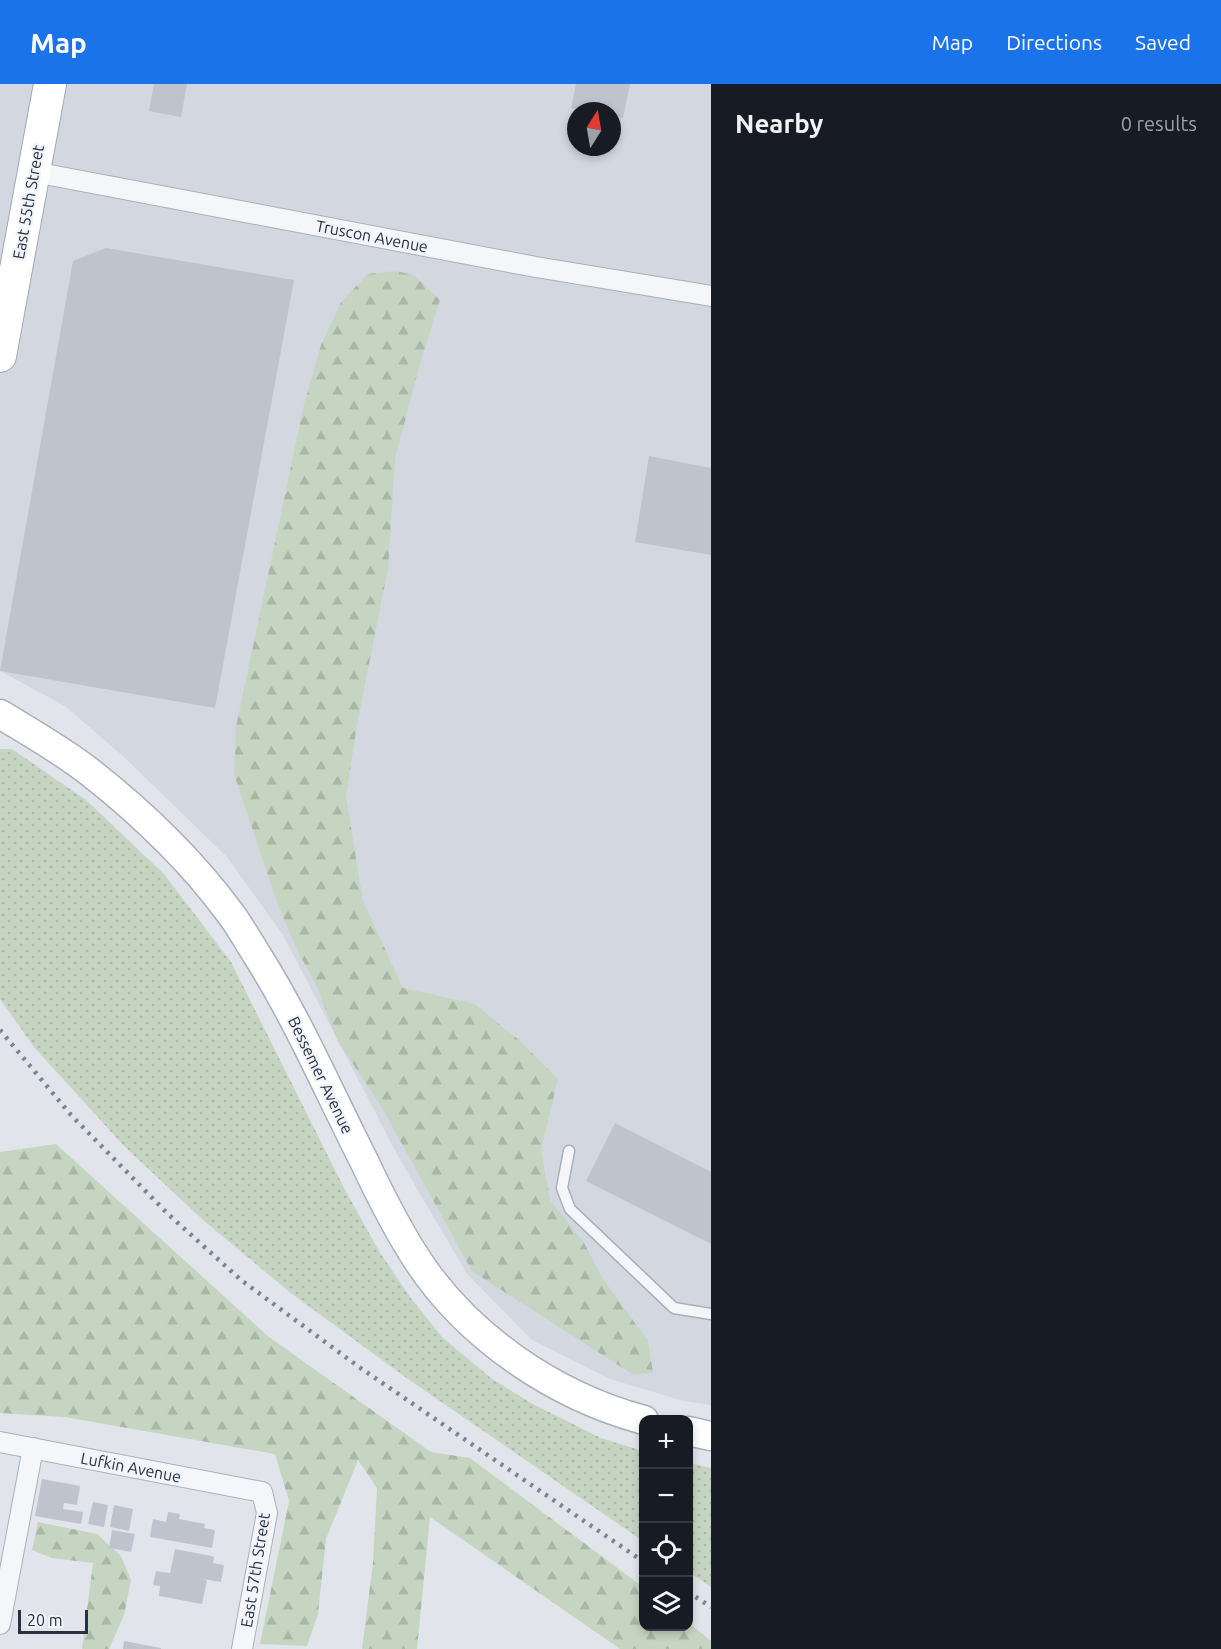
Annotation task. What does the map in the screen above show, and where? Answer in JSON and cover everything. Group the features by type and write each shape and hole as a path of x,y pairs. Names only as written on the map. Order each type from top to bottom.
{"main road":[{"name":"East 55th Street","path":"0,356 50,84"}],"street":[{"name":"Truscon Avenue","path":"34,172 524,264 711,296"},
{"name":"Bessemer Avenue","path":"0,714 89,772 129,804 185,857 232,914 276,986 390,1215 418,1262 453,1306 502,1350 542,1377 595,1405 639,1418"},
{"path":"693,1432 711,1436"},
{"name":"Lufkin Avenue","path":"0,1442 262,1492"},
{"path":"0,1624 33,1448"},
{"name":"East 57th Street","path":"242,1649 267,1513 262,1492"}],"lane":[{"path":"570,1151 562,1188 570,1209 674,1308 711,1314"}],"shaded area":[{"path":"0,84 711,84 711,1405 684,1401 610,1379 532,1340 467,1274 399,1158 283,935 227,857 124,757 65,706 0,671"}],"green space":[{"path":"395,271 414,275 440,300 419,367 395,459 388,568 357,725 346,797 363,901 403,988 475,1004 519,1040 558,1079 541,1150 550,1200 583,1241 603,1279 648,1341 653,1373 632,1374 472,1271 381,1106 337,1040 315,982 298,952 278,905 234,774 236,727 304,404 321,345 341,302 368,274"},
{"path":"0,749 12,749 86,800 164,874 231,962 344,1188 379,1251 410,1297 442,1337 491,1378 531,1403 601,1438 639,1450 639,1538 408,1379 292,1294 203,1220 124,1146 34,1047 0,999"},
{"path":"56,1144 269,1337 431,1452 470,1458 639,1584 639,1631 693,1631 693,1626 711,1641 711,1649 620,1649 430,1517 417,1649 362,1649 373,1562 377,1488 358,1460 326,1539 318,1614 307,1646 260,1644 289,1501 275,1454 65,1417 0,1413 0,1152"},
{"path":"693,1464 711,1468 711,1587 693,1575"},
{"path":"38,1522 97,1534 121,1556 131,1580 124,1615 109,1649 82,1649 93,1563 52,1558 32,1550"}],"building":[{"path":"154,84 187,84 181,117 149,111"},
{"path":"576,84 630,84 623,118 621,118 621,102 572,102"},
{"path":"106,248 294,280 215,708 0,671 73,261"},
{"path":"649,456 711,468 711,555 635,542"},
{"path":"615,1123 711,1172 711,1244 586,1181"},
{"path":"42,1479 80,1486 77,1505 64,1503 63,1509 83,1512 81,1524 35,1516"},
{"path":"93,1502 108,1505 104,1527 88,1524"},
{"path":"114,1505 133,1509 129,1531 110,1527"},
{"path":"168,1512 180,1514 179,1519 205,1524 204,1528 215,1530 212,1548 150,1537 153,1519 166,1522"},
{"path":"112,1530 135,1534 131,1552 109,1548"},
{"path":"175,1549 211,1556 214,1557 213,1563 224,1565 221,1582 197,1578 207,1580 202,1604 159,1596 160,1586 153,1585 156,1571 170,1573"},
{"path":"124,1641 161,1648 161,1649 123,1649"}],"railway":[{"path":"0,1030 71,1115 168,1214 241,1280 359,1367 639,1559"},
{"path":"693,1595 711,1607"}]}
